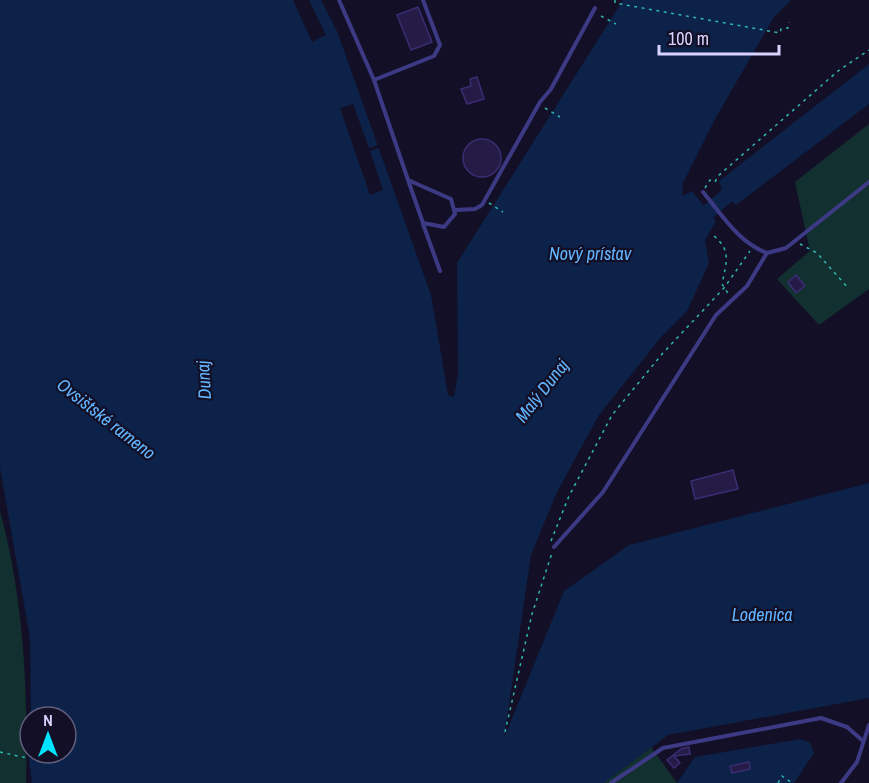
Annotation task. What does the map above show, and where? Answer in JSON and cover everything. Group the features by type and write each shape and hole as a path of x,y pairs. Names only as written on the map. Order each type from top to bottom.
{"lane":[{"path":"339,0 374,80 440,271"},
{"path":"374,80 434,56 440,45 423,0"},
{"path":"455,210 476,209 483,205 595,8"},
{"path":"408,180 443,193 451,199 455,210 451,221 444,227 423,223"},
{"path":"703,192 752,248 767,254 786,248 795,242 869,182"},
{"path":"554,547 603,492 716,315 732,297 747,286 767,254"},
{"path":"611,783 663,748 821,718 847,727 862,741"},
{"path":"841,783 857,762 869,725"}],"path":[{"path":"615,2 780,33 781,29 788,28 789,22"},
{"path":"601,16 616,24"},
{"path":"706,187 710,180 715,182 718,176 838,71 869,50"},
{"path":"545,108 560,117"},
{"path":"488,203 503,212"},
{"path":"714,236 726,248 728,258 722,284 732,297"},
{"path":"795,242 817,253 849,290"},
{"path":"505,732 532,614 554,547 551,536 593,447 612,415 663,353 724,288 752,248"},
{"path":"0,752 18,756"},
{"path":"778,783 782,776 792,783"}],"green space":[{"path":"869,124 869,289 819,325 777,279 810,251 795,182"},
{"path":"0,511 14,578 23,646 26,705 18,705 18,765 26,765 26,783 0,783"},
{"path":"651,747 677,783 604,783 606,779"}],"water":[{"path":"0,0 321,0 337,31 431,295 448,395 454,397 458,374 457,263 623,0 791,0 774,17 715,119 683,183 682,196 692,191 716,221 705,240 709,263 687,311 662,336 599,415 557,492 531,555 504,738 564,591 629,545 869,483 869,698 668,735 604,783 32,783 30,765 78,765 78,705 31,705 30,638 0,468"},
{"path":"869,64 869,104 736,205 731,201 724,207 716,196 722,190 719,181"},
{"path":"800,739 810,743 814,753 794,783 677,783 695,757"}],"pier":[{"path":"293,0 309,0 326,35 312,42"},
{"path":"353,104 369,148 380,144 381,147 370,151 383,190 370,195 340,108"}],"building":[{"path":"418,7 432,42 411,50 397,15"},
{"path":"477,77 484,99 467,104 461,89 471,86 470,79"},
{"path":"482,139 495,145 501,158 495,171 482,177 469,171 463,158 469,145"},
{"path":"796,275 805,286 796,293 788,282"},
{"path":"733,470 738,489 695,499 691,481"},
{"path":"689,747 690,754 674,756 680,763 674,768 667,760 681,749"},
{"path":"749,762 750,769 732,773 730,766"}],"waterway":[{"name":"Malý Dunaj","path":"695,223 736,188"}],"water label":[{"name":"Nový prístav","path":"590,254"},
{"name":"Dunaj","path":"204,380"},
{"name":"Ovsištské rameno","path":"106,419"},
{"name":"Lodenica","path":"762,615"}]}
